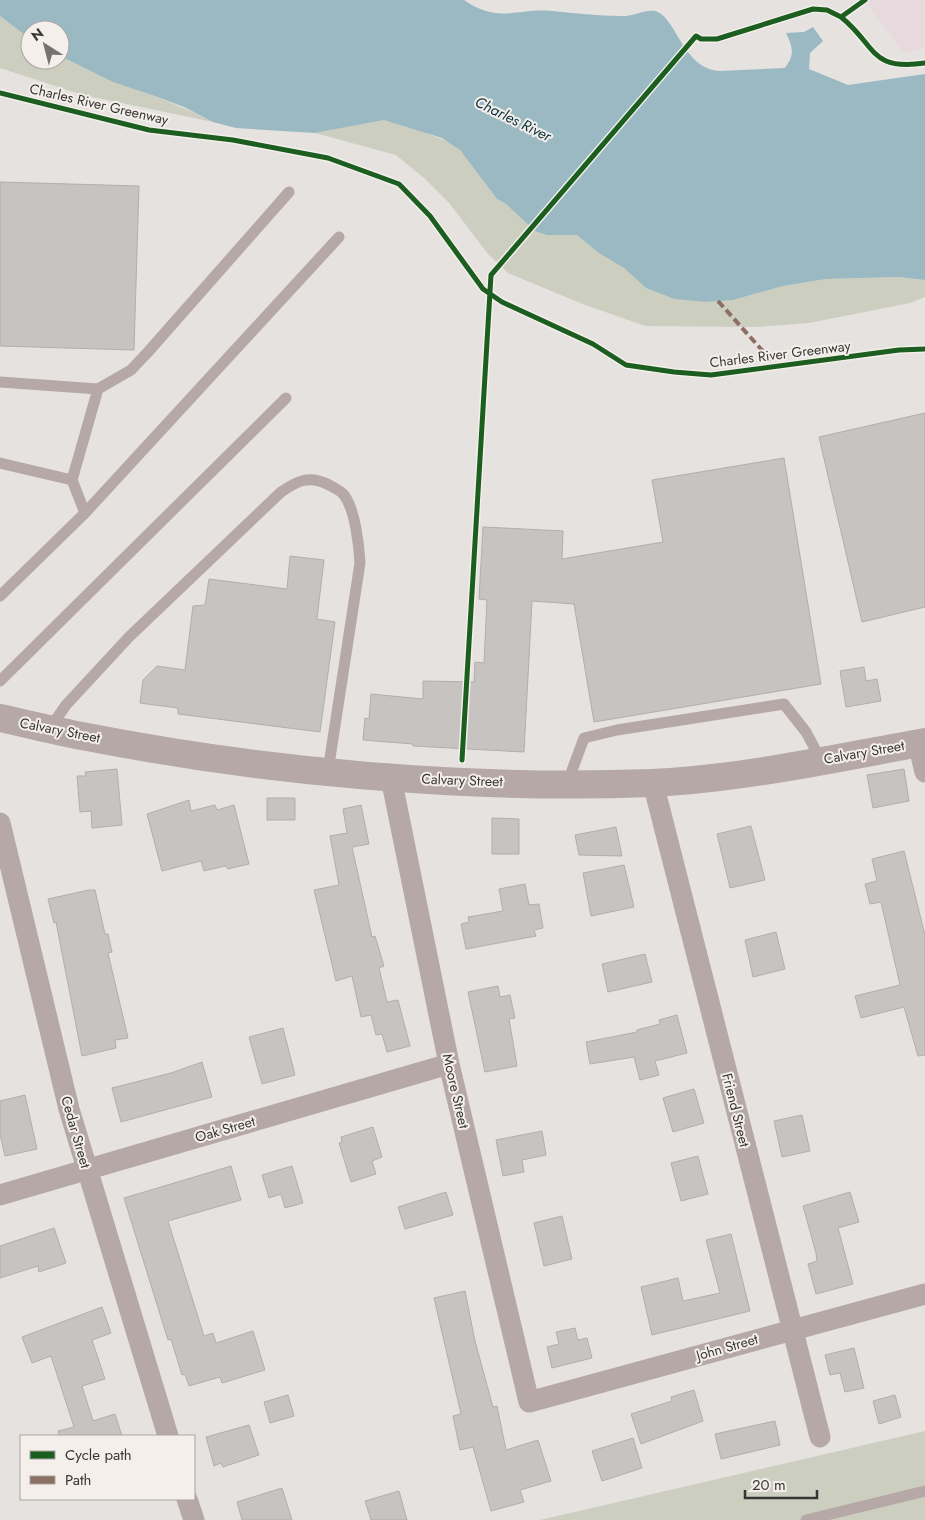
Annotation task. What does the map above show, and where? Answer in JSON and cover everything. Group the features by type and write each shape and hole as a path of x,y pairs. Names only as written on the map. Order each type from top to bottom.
{"street":[{"name":"Calvary Street","path":"0,718 82,736 210,757 328,772 391,778 567,784 653,783 723,776 922,742"},
{"path":"922,742 925,772"},
{"name":"Moore Street","path":"391,778 449,1064 529,1402"},
{"name":"Friend Street","path":"653,783 820,1437"},
{"name":"Cedar Street","path":"0,823 56,1059 86,1169 168,1435"},
{"name":"Oak Street","path":"0,1194 449,1064"},
{"name":"John Street","path":"529,1402 925,1294"},
{"path":"187,1500 194,1520"}],"lane":[{"path":"0,382 98,389 131,370 289,192"},
{"path":"0,596 85,513 339,237"},
{"path":"85,513 72,480 98,389"},
{"path":"0,680 286,398"},
{"path":"0,463 72,480"},
{"path":"50,728 66,705 129,637 281,492 292,484 308,478 318,480 344,495 359,545 360,563 328,772"},
{"path":"567,784 584,738 617,730 784,704 806,732 821,760"},
{"path":"806,1520 842,1516 925,1491"}],"shaded area":[{"path":"864,0 925,0 925,48 904,53"},
{"path":"0,16 20,31 20,70 70,70 70,61 98,74 175,104 213,122 83,95 0,68"},
{"path":"384,120 409,126 451,143 460,150 497,199 557,235 577,235 624,268 646,288 674,299 706,302 733,300 783,286 826,279 898,277 925,280 925,297 910,303 809,323 756,327 645,326 580,303 508,273 488,254 450,204 424,178 396,155 315,133"},
{"path":"925,1431 925,1520 540,1520"}],"water":[{"name":"Charles River","path":"0,0 464,0 476,7 498,13 552,11 625,16 655,11 663,15 697,62 707,68 720,71 785,68 792,55 786,33 804,32 813,27 823,41 810,53 809,69 848,85 925,74 925,280 898,277 826,279 783,286 733,300 706,302 674,299 646,288 624,268 599,253 577,235 547,235 535,231 506,204 497,199 460,150 442,138 384,120 315,133 236,128 213,122 184,107 113,82 70,61 70,20 20,20 20,31 0,16"}],"building":[{"path":"0,182 139,186 134,350 0,346"},
{"path":"925,413 925,607 862,622 819,437"},
{"path":"784,458 821,684 594,722 574,604 532,601 524,752 413,746 413,744 363,740 365,718 369,719 371,694 423,699 423,681 474,682 475,662 484,663 487,600 479,599 483,527 563,531 562,559 663,542 652,480"},
{"path":"290,556 324,560 317,619 335,622 320,732 178,714 178,708 140,703 143,680 157,666 185,670 193,606 205,605 209,579 287,589"},
{"path":"864,667 866,681 877,679 881,701 846,707 840,671"},
{"path":"117,769 122,825 92,828 91,811 80,812 77,776 86,776 85,772"},
{"path":"904,769 909,801 873,808 867,775"},
{"path":"267,798 295,798 295,820 267,820"},
{"path":"189,800 191,811 215,805 217,810 234,805 249,864 228,869 225,866 204,871 201,861 162,871 147,814"},
{"path":"361,805 369,844 352,847 372,937 375,936 384,966 379,968 387,1002 398,1000 410,1046 387,1052 382,1034 376,1035 371,1015 361,1017 352,976 336,981 314,890 339,885 330,836 347,833 343,809"},
{"path":"492,818 519,819 519,854 492,854"},
{"path":"751,826 765,880 730,888 717,834"},
{"path":"616,827 622,856 579,855 575,835"},
{"path":"904,851 925,935 925,1055 918,1056 904,1007 861,1018 855,996 900,985 881,902 870,904 865,884 877,881 872,859"},
{"path":"624,865 634,907 591,916 583,873"},
{"path":"525,884 529,905 539,904 543,928 534,930 536,936 466,949 461,924 469,922 468,917 503,911 499,889"},
{"path":"95,890 105,934 108,934 112,952 108,953 128,1038 115,1040 116,1048 82,1056 56,922 54,923 48,899"},
{"path":"776,932 785,969 753,977 745,940"},
{"path":"645,954 652,982 608,992 602,964"},
{"path":"498,986 500,997 510,995 515,1018 509,1019 517,1066 485,1072 468,992"},
{"path":"677,1015 687,1053 655,1061 659,1075 640,1080 634,1057 590,1064 586,1042 637,1032 637,1030 660,1024 659,1020"},
{"path":"283,1028 295,1075 262,1084 249,1037"},
{"path":"202,1062 212,1097 121,1122 112,1088 171,1073"},
{"path":"694,1089 704,1123 673,1132 663,1098"},
{"path":"25,1095 37,1149 5,1156 0,1134 0,1101"},
{"path":"802,1115 810,1151 782,1157 774,1121"},
{"path":"373,1127 382,1157 372,1161 376,1174 351,1182 339,1143 342,1142 341,1137"},
{"path":"542,1131 546,1155 522,1160 524,1172 503,1176 496,1140"},
{"path":"698,1156 708,1194 681,1201 671,1163"},
{"path":"231,1166 241,1200 168,1221 204,1336 213,1333 216,1343 253,1331 265,1370 222,1383 220,1377 189,1386 185,1374 182,1375 171,1339 168,1340 124,1198"},
{"path":"292,1166 303,1203 285,1208 281,1194 269,1198 262,1175"},
{"path":"446,1192 453,1215 405,1229 398,1207"},
{"path":"850,1192 859,1222 838,1228 853,1284 816,1294 808,1264 817,1261 816,1253 803,1206"},
{"path":"562,1216 572,1259 544,1266 534,1223"},
{"path":"54,1228 66,1263 39,1272 38,1266 0,1278 0,1246"},
{"path":"731,1234 750,1311 652,1335 641,1287 678,1278 683,1301 720,1293 706,1240"},
{"path":"465,1291 475,1341 493,1407 497,1406 506,1450 538,1440 551,1481 520,1490 524,1502 491,1511 473,1447 460,1450 453,1416 461,1414 434,1298"},
{"path":"102,1307 111,1333 92,1340 105,1379 82,1386 93,1421 115,1414 122,1435 59,1435 58,1431 74,1427 51,1356 32,1363 22,1337"},
{"path":"575,1328 578,1340 587,1338 592,1358 552,1368 547,1347 559,1344 556,1332"},
{"path":"854,1348 864,1388 845,1392 840,1373 830,1375 825,1355"},
{"path":"694,1390 703,1421 641,1444 631,1414 672,1401 671,1397"},
{"path":"288,1395 294,1416 270,1423 264,1402"},
{"path":"895,1395 901,1417 879,1424 873,1401"},
{"path":"775,1421 780,1445 721,1459 715,1434"},
{"path":"249,1425 259,1455 223,1467 221,1463 214,1466 206,1437"},
{"path":"633,1438 642,1468 602,1481 592,1451"},
{"path":"282,1488 292,1520 242,1520 237,1502"},
{"path":"399,1491 407,1520 371,1520 365,1501"}],"marked path":[{"path":"718,301 777,367"}],"cycle path":[{"path":"462,760 491,275 696,36 701,39 717,39 813,9 827,10 841,17 865,0"},
{"path":"841,17 883,60 907,65 925,63"},
{"name":"Charles River Greenway","path":"0,93 149,130 233,140 328,158 399,184 430,216 483,289 502,302 593,344 626,365 711,375 899,350 925,349"}]}
